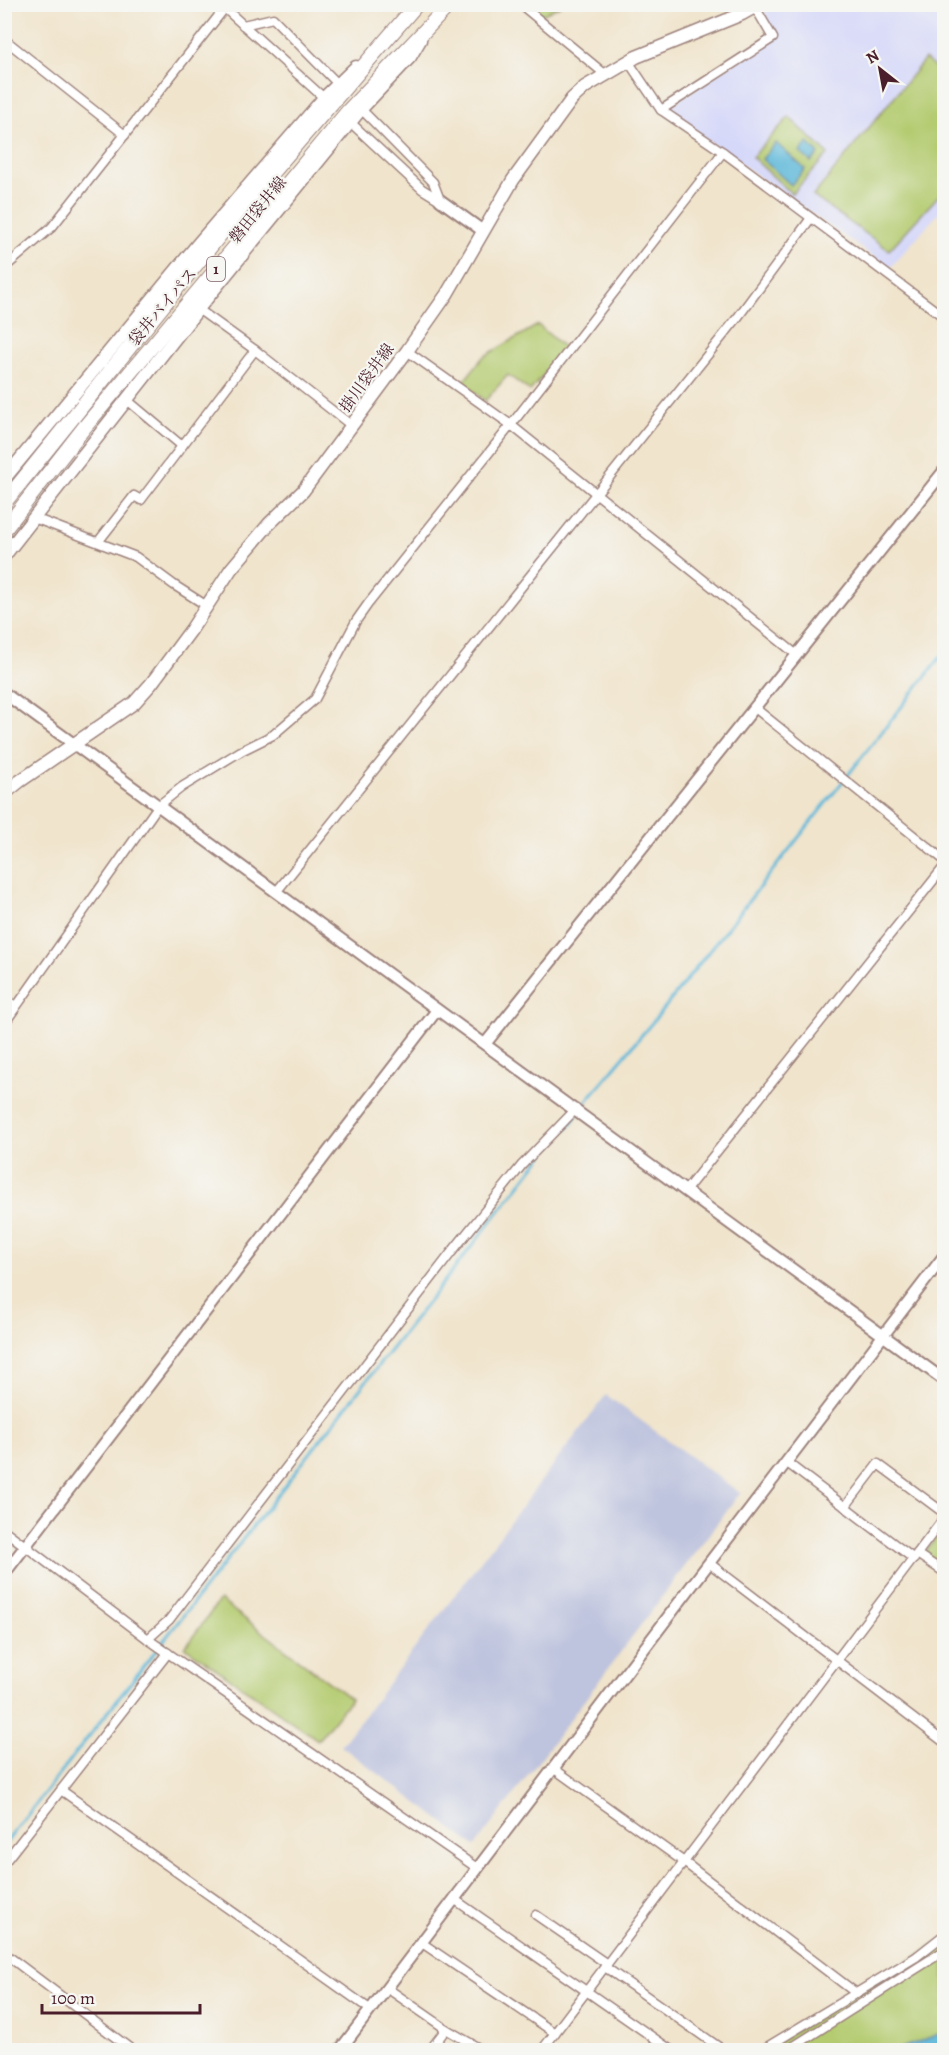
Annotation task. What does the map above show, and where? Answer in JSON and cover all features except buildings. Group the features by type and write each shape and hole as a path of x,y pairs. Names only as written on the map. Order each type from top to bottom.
{"highway":[{"name":"袋井バイパス","path":"4,503 244,205 417,4"},
{"name":"袋井バイパス","path":"4,530 83,429 349,110 450,4"}],"main road":[{"name":"掛川袋井線","path":"4,794 143,694 231,569 269,524 303,491 407,351 447,294 513,180 572,99 585,87 628,61 758,6"},
{"name":"磐田袋井線","path":"4,479 198,244 324,98 401,22"},
{"name":"磐田袋井線","path":"4,556 126,399 350,122 410,57 426,28"}],"street":[{"path":"520,4 606,75"},
{"path":"4,268 52,227 224,6 324,98"},
{"path":"661,110 772,38 758,6"},
{"path":"243,25 273,18 338,84"},
{"path":"4,39 125,135"},
{"path":"628,61 661,110 723,152 945,317"},
{"path":"361,109 433,182 440,200"},
{"path":"350,122 422,189 483,231"},
{"path":"4,1024 158,806 182,787 273,735 315,699 356,621 368,604 511,425 723,152"},
{"path":"277,891 738,317 811,218"},
{"path":"198,309 255,350 352,426"},
{"path":"98,542 134,496 141,500 255,350"},
{"path":"407,351 511,425 797,655"},
{"path":"126,399 182,446"},
{"path":"485,1044 945,471"},
{"path":"34,518 136,556 174,585 207,606"},
{"path":"4,693 945,1380"},
{"path":"754,708 945,860"},
{"path":"686,1190 945,867"},
{"path":"4,999 16,1006"},
{"path":"4,1574 437,1010"},
{"path":"150,1641 169,1620 451,1253 522,1166 576,1109"},
{"path":"340,2050 883,1335 942,1264"},
{"path":"786,1462 845,1507 916,1556 945,1572"},
{"path":"845,1507 878,1464 945,1513"},
{"path":"545,2049 945,1518"},
{"path":"4,1530 150,1641 477,1868"},
{"path":"709,1563 945,1742"},
{"path":"4,1863 167,1652"},
{"path":"553,1768 684,1862 856,1993"},
{"path":"61,1790 371,2010"},
{"path":"454,1899 671,2050"},
{"path":"536,1915 723,2050"},
{"path":"762,2050 916,1957 945,1935"},
{"path":"422,1943 555,2034"},
{"path":"788,2050 945,1951"},
{"path":"4,1953 132,2050"},
{"path":"387,1988 446,2029 482,2050"},
{"path":"430,2050 446,2029"}],"shaded area":[{"path":"773,5 944,5 944,54 938,61 944,67 944,207 890,268 664,110 772,38 764,12"},
{"path":"606,1395 740,1493 475,1846 341,1746"}],"green space":[{"path":"525,5 561,5 540,16"},
{"path":"925,59 944,76 944,190 889,250 813,196"},
{"path":"789,117 828,154 792,194 752,157"},
{"path":"538,325 566,349 530,391 508,375 485,401 463,382 483,357"},
{"path":"944,1528 944,1567 925,1552"},
{"path":"220,1600 351,1699 318,1740 185,1647"},
{"path":"944,1939 944,2050 765,2050"}],"water":[{"path":"776,143 805,169 791,185 762,159"},
{"path":"808,143 819,154 811,162 800,152"},
{"path":"944,2032 944,2050 897,2050"}],"waterway":[{"path":"4,1845 557,1137 570,1125 589,1098 666,1006 944,653"}]}
